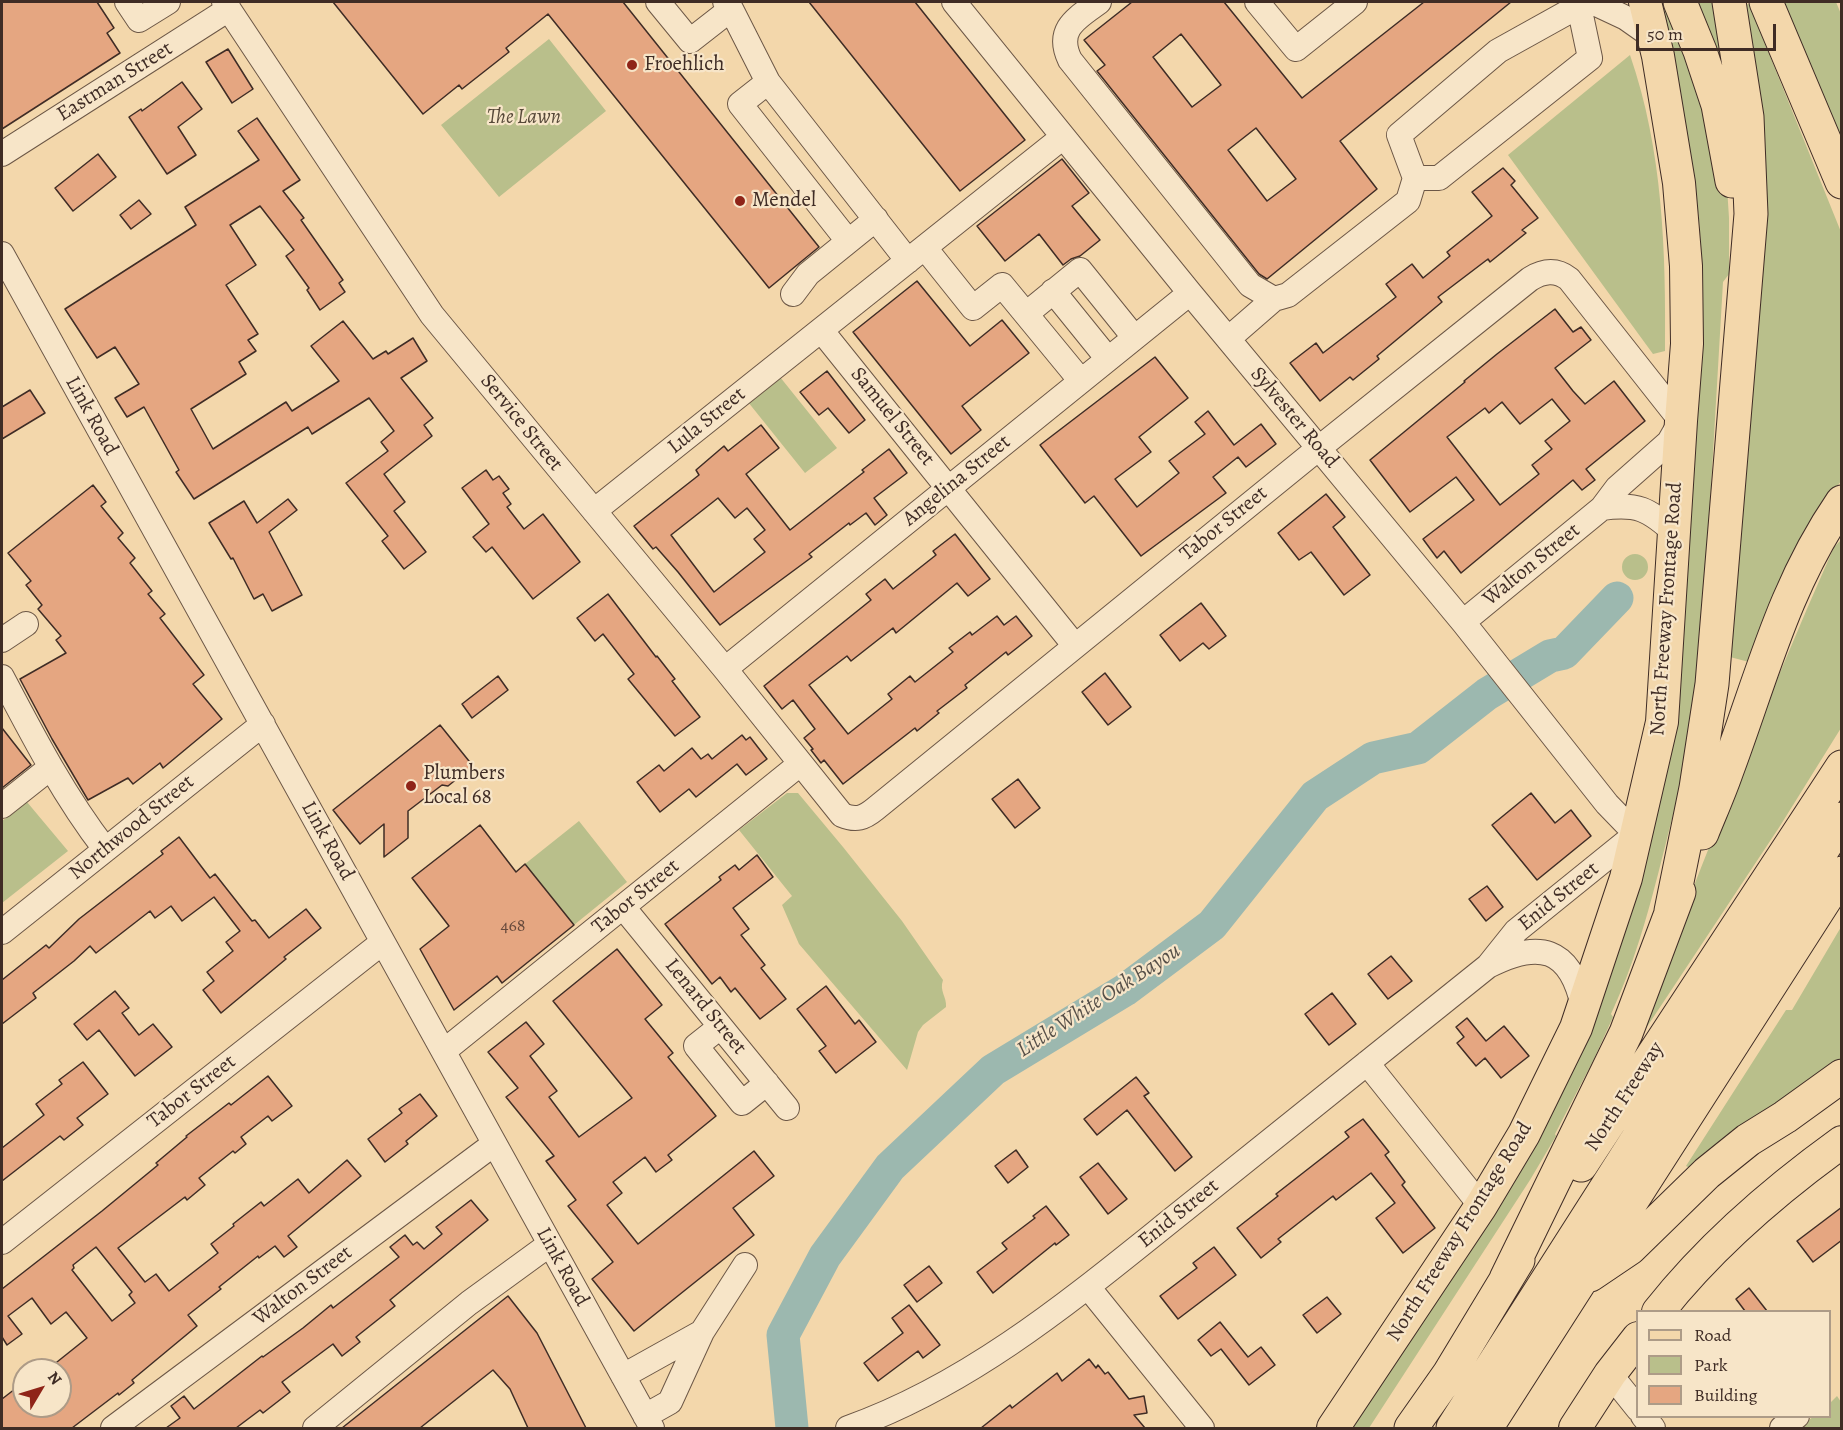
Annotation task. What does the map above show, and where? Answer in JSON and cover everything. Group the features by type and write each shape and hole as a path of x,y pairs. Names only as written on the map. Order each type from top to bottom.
{"highway":[{"path":"1680,2 1700,51 1718,105 1728,154 1735,204 1742,316"},
{"path":"1671,911 1696,788 1712,684 1751,214 1748,117 1729,2"},
{"path":"1766,2 1842,182"},
{"path":"1506,1279 1626,1033 1726,772 1774,634 1795,582 1824,528 1842,502"},
{"name":"North Freeway","path":"1411,1428 1449,1374 1506,1279 1842,767"},
{"name":"North Freeway","path":"1453,1428 1842,819"},
{"path":"1486,1428 1842,873"},
{"path":"1576,1285 1630,1248 1707,1173 1732,1153 1842,1076"}],"main road":[{"name":"North Freeway Frontage Road","path":"1333,1428 1480,1206 1524,1134 1576,1028 1626,878 1662,722 1687,344 1686,266 1679,183 1646,2"},
{"path":"1659,1310 1748,1216 1804,1168 1842,1142"},
{"path":"1575,1428 1610,1374 1636,1341"}],"street":[{"path":"127,2 139,20 168,2"},
{"path":"658,2 690,41 728,5 768,82 876,219 973,308 1002,285 1081,381"},
{"name":"Sylvester Road","path":"954,2 1190,293 1470,632 1607,804 1636,834"},
{"path":"1099,2 1075,20 1065,34 1064,47 1070,60 1250,285 1274,299"},
{"path":"1257,2 1296,49 1355,2"},
{"path":"1415,178 1440,178 1590,58 1587,3"},
{"path":"1228,339 1274,299 1288,295 1408,201 1415,178 1399,135 1498,51 1587,3 1626,18 1653,37"},
{"name":"Eastman Street","path":"2,154 227,5"},
{"name":"Service Street","path":"227,5 432,315 842,815 851,819"},
{"path":"768,82 740,104 848,241"},
{"name":"Lula Street","path":"594,511 1063,137"},
{"path":"793,294 808,274 876,219"},
{"name":"Link Road","path":"2,254 649,1422"},
{"path":"1026,314 1080,270 1134,338"},
{"name":"Tabor Street","path":"851,819 864,816 875,809 1319,448 1538,274 1556,272 1564,275 1596,312 1681,421"},
{"path":"1053,291 1108,359"},
{"name":"Angelina Street","path":"724,669 1190,293"},
{"name":"Samuel Street","path":"821,330 1075,646"},
{"name":"Walton Street","path":"1470,632 1602,508 1617,488 1669,442 1681,421"},
{"name":"Walton Street","path":"1602,508 1623,505 1648,511 1675,533"},
{"path":"2,640 26,624"},
{"path":"2,677 50,768 87,826 105,849"},
{"name":"Northwood Street","path":"2,932 263,724"},
{"name":"Tabor Street","path":"444,1052 800,764"},
{"path":"2,806 50,768"},
{"name":"Enid Street","path":"848,1428 869,1421 925,1395 975,1367 1088,1287 1488,966 1516,931 1636,834"},
{"name":"Lenard Street","path":"623,907 787,1108"},
{"name":"Tabor Street","path":"2,1242 383,942"},
{"name":"Enid Street","path":"1488,966 1519,952 1529,951 1555,956 1572,971 1579,986 1583,1006"},
{"path":"720,1026 696,1046 742,1103 767,1083"},
{"path":"1367,1063 1480,1206"},
{"name":"Walton Street","path":"113,1428 494,1144"},
{"path":"315,1428 470,1303 550,1244"},
{"path":"649,1422 670,1402 702,1332 745,1265"},
{"path":"1088,1287 1202,1428"},
{"path":"623,1376 702,1332"},
{"path":"1610,1374 1636,1406"},
{"path":"1782,1428 1794,1418"}],"green space":[{"path":"1657,2 1668,2 1727,187 1729,218 1729,274 1723,282 1708,539 1693,707 1676,809 1675,807 1640,938 1611,1014 1613,1017 1556,1136 1530,1180 1369,1428 1347,1428 1405,1342 1639,882 1651,835 1669,741 1681,645 1691,501 1701,269 1699,220 1692,164"},
{"path":"1688,2 1712,2 1725,77"},
{"path":"1783,2 1836,2 1841,14 1841,147"},
{"path":"1749,4 1841,232 1842,480 1830,495 1749,662 1730,657 1744,5"},
{"name":"The Lawn","path":"549,39 606,111 499,197 441,125"},
{"path":"1630,55 1650,127 1663,239 1665,351 1653,354 1508,155"},
{"path":"780,377 837,448 805,473 748,402"},
{"path":"1841,540 1841,728 1780,826 1629,1054 1754,736 1834,547"},
{"path":"1635,554 1644,558 1648,567 1644,576 1635,580 1626,576 1622,567 1626,558"},
{"path":"787,793 798,793 902,921 943,980 946,1007 923,1025 918,1032 907,1070 799,944 782,905 792,896 739,830"},
{"path":"27,802 68,851 2,903 2,821"},
{"path":"579,821 627,882 574,925 525,864"},
{"path":"1841,927 1841,1059 1772,1107 1692,1169 1686,1166 1786,1010 1792,1010"},
{"path":"1837,1396 1841,1402 1841,1428 1798,1428 1812,1418 1831,1418 1831,1402"}],"building":[{"path":"2,2 97,2 114,28 107,33 120,53 2,129"},
{"path":"333,2 623,2 819,247 769,288 548,14 506,48 509,52 462,89 459,85 423,114"},
{"path":"809,2 915,2 1025,140 960,191"},
{"path":"1132,2 1224,2 1302,98 1424,2 1511,2 1340,141 1377,189 1267,279 1259,274 1097,71 1105,65 1084,40","holes":["1181,34 1221,85 1192,107 1153,57","1256,128 1296,179 1267,201 1228,150"]},
{"path":"228,49 253,89 232,103 206,62"},
{"path":"182,82 202,109 178,127 196,155 167,174 129,117 141,109 142,111"},
{"path":"257,118 300,180 283,191 304,218 301,220 343,280 339,283 345,292 320,310 307,290 309,288 286,256 294,250 260,206 230,225 256,265 226,285 258,334 248,340 256,351 239,362 246,374 191,409 213,449 286,402 292,411 339,381 311,346 343,321 373,359 386,351 388,354 413,338 427,361 401,378 433,418 424,425 432,436 384,474 405,502 394,511 426,552 404,569 382,541 388,536 346,483 388,451 381,442 394,431 369,398 312,434 308,427 194,499 176,472 179,470 144,407 127,417 115,398 139,384 115,347 97,358 65,309 196,225 185,207 259,160 238,131"},
{"path":"98,154 116,177 73,211 55,188"},
{"path":"1062,159 1089,193 1072,206 1100,240 1080,256 1063,265 1039,234 1005,261 977,226"},
{"path":"1503,168 1515,181 1511,185 1538,218 1522,230 1526,233 1490,262 1488,259 1438,297 1442,302 1377,356 1379,359 1353,380 1350,377 1320,401 1290,363 1316,343 1323,353 1396,297 1386,284 1412,264 1423,278 1450,256 1447,252 1492,216 1472,192"},
{"path":"139,200 151,214 131,229 120,215"},
{"path":"917,281 970,346 1002,320 1029,353 962,406 981,430 951,454 853,332"},
{"path":"1555,309 1573,332 1581,327 1591,340 1555,368 1573,391 1585,404 1614,381 1645,421 1586,469 1595,480 1582,490 1573,480 1461,573 1444,551 1437,558 1423,539 1474,500 1456,477 1410,512 1370,460 1497,354","holes":["1552,399 1570,421 1545,441 1552,449 1532,465 1539,474 1500,505 1447,437 1485,408 1489,413 1502,402 1520,424"]},
{"path":"1155,357 1188,398 1139,437 1151,452 1115,479 1137,507 1179,473 1169,461 1205,434 1195,422 1208,411 1234,445 1261,424 1276,444 1246,467 1238,457 1213,477 1226,493 1141,556 1094,496 1085,503 1040,445"},
{"path":"827,371 865,420 849,433 828,408 819,415 800,392"},
{"path":"30,390 45,413 2,439 2,407"},
{"path":"761,425 779,448 746,474 790,530 864,472 862,470 889,449 907,473 874,498 887,515 875,525 866,513 850,525 849,523 809,554 812,557 720,625 678,572 656,547 653,549 634,526 699,475 696,470 724,446 728,451","holes":["718,498 735,518 747,508 765,530 754,539 765,552 714,592 671,535"]},
{"path":"486,470 493,480 499,476 509,489 503,493 511,504 507,507 524,529 543,514 580,562 533,599 492,547 486,552 473,537 489,524 462,488"},
{"path":"93,485 106,502 101,506 123,533 118,538 135,558 130,563 152,591 148,594 165,614 160,618 204,675 193,684 222,719 163,768 160,763 133,784 128,778 88,800 20,679 66,653 56,640 61,636 38,609 42,605 26,585 31,581 8,553"},
{"path":"1326,494 1345,517 1333,527 1370,575 1344,595 1311,552 1299,560 1278,533"},
{"path":"288,499 297,510 269,532 302,595 272,611 263,594 254,599 233,558 231,559 209,523 244,501 257,523"},
{"path":"955,534 990,579 968,596 957,583 896,633 893,628 851,661 847,656 809,685 848,734 892,699 888,694 910,676 915,682 953,652 949,648 970,632 972,635 997,616 1004,625 1016,616 1032,636 1008,655 1006,652 965,685 967,688 937,711 939,713 917,731 915,728 843,784 824,760 821,763 811,750 813,749 804,738 815,729 793,700 782,709 764,686 871,600 866,594 885,579 893,589 936,555 933,551"},
{"path":"608,594 675,679 672,681 700,717 675,736 628,679 634,674 603,634 595,641 577,618"},
{"path":"1201,603 1226,636 1209,649 1203,643 1180,661 1160,635"},
{"path":"1105,673 1131,707 1108,725 1082,692"},
{"path":"498,676 508,690 472,718 462,704"},
{"path":"440,725 473,766 448,786 442,785 408,811 408,838 384,857 384,824 360,844 333,810"},
{"path":"2,728 31,765 2,788"},
{"path":"742,735 746,740 750,737 767,759 746,775 737,764 696,797 689,789 660,812 637,782 659,765 664,771 692,748 701,759 708,754 712,759"},
{"path":"1018,779 1040,808 1015,828 992,799"},
{"path":"1531,793 1555,823 1571,810 1591,836 1537,880 1492,825"},
{"path":"480,825 516,872 525,864 574,925 502,983 497,976 454,1010 420,949 449,926 412,878"},
{"path":"179,837 210,878 215,874 252,921 255,920 269,938 306,909 321,928 284,957 286,959 221,1013 203,990 214,981 207,972 233,951 226,942 240,931 214,897 182,921 171,906 155,918 150,911 96,953 90,946 33,993 36,998 2,1024 2,980 46,945 49,948 79,919 163,854 161,851"},
{"path":"757,855 773,877 733,908 749,929 741,935 765,965 761,968 786,999 760,1019 735,988 731,992 720,977 712,984 665,924 721,880 719,877 735,865 739,870"},
{"path":"1487,886 1503,907 1486,921 1469,899"},
{"path":"617,949 662,1005 645,1019 673,1053 668,1057 716,1116 668,1155 672,1160 656,1172 645,1157 613,1182 622,1193 607,1205 638,1244 754,1151 774,1176 733,1208 754,1235 634,1331 592,1279 613,1262 568,1206 576,1200 546,1161 554,1156 506,1097 518,1088 488,1052 526,1022 544,1044 530,1056 557,1091 549,1097 579,1137 632,1098 553,1001"},
{"path":"1391,956 1412,981 1388,999 1368,974"},
{"path":"826,986 855,1024 859,1020 876,1042 836,1073 819,1051 826,1046 797,1009"},
{"path":"115,991 129,1008 122,1013 139,1035 153,1024 172,1047 135,1076 99,1030 87,1040 74,1024"},
{"path":"1332,993 1356,1024 1329,1045 1305,1014"},
{"path":"1467,1018 1486,1041 1504,1026 1529,1056 1501,1078 1485,1058 1476,1066 1457,1043 1464,1037 1456,1027"},
{"path":"83,1062 108,1094 77,1118 83,1125 64,1140 60,1136 2,1181 2,1148 44,1115 36,1104 62,1084 59,1080"},
{"path":"268,1076 292,1106 272,1121 268,1116 241,1137 246,1144 235,1153 233,1151 199,1178 205,1185 187,1200 185,1197 118,1248 145,1282 156,1274 169,1291 218,1253 211,1244 234,1226 233,1224 261,1202 264,1206 298,1179 309,1193 347,1160 361,1176 288,1236 297,1247 284,1257 275,1246 259,1258 258,1256 219,1287 221,1289 188,1315 197,1326 132,1380 134,1383 72,1428 2,1428 2,1399 12,1391 12,1418 72,1418 72,1358 62,1358 87,1338 66,1312 51,1324 32,1298 8,1316 22,1334 7,1345 2,1337 2,1289 102,1211 158,1165 156,1163 186,1136 229,1103 231,1105","holes":["96,1247 132,1292 129,1295 135,1303 112,1321 72,1270 73,1265"]},
{"path":"1136,1077 1149,1093 1144,1096 1192,1157 1175,1171 1127,1110 1097,1135 1084,1119"},
{"path":"420,1094 437,1116 406,1141 408,1144 385,1162 368,1139 402,1113 399,1109"},
{"path":"1363,1119 1389,1152 1385,1155 1405,1182 1402,1185 1435,1228 1403,1253 1376,1218 1395,1203 1371,1173 1336,1200 1333,1196 1278,1239 1281,1242 1261,1258 1237,1228 1349,1137 1345,1132"},
{"path":"1016,1150 1028,1167 1008,1183 995,1166"},
{"path":"1098,1163 1127,1199 1108,1214 1080,1177"},
{"path":"471,1200 488,1220 390,1300 395,1306 356,1337 360,1342 342,1356 333,1344 282,1382 290,1392 263,1413 260,1410 236,1428 166,1428 180,1418 171,1406 184,1396 194,1409 262,1356 303,1328 331,1305 333,1308 399,1257 390,1247 405,1235 413,1245 417,1242 424,1249 442,1234 436,1227"},
{"path":"1046,1206 1069,1235 1056,1245 1055,1243 993,1293 977,1272 1007,1249 1002,1243 1035,1218 1033,1216"},
{"path":"1842,1207 1842,1240 1813,1262 1797,1241"},
{"path":"1214,1247 1236,1275 1178,1319 1160,1296 1197,1268 1193,1263"},
{"path":"929,1266 942,1283 917,1302 904,1285"},
{"path":"1749,1288 1766,1310 1744,1310 1736,1299"},
{"path":"508,1296 537,1333 586,1428 528,1428 510,1389 493,1370 420,1428 342,1428"},
{"path":"1327,1297 1341,1314 1317,1333 1303,1315"},
{"path":"909,1305 940,1345 923,1358 918,1351 878,1381 864,1363 903,1333 892,1318"},
{"path":"1220,1322 1248,1357 1261,1347 1275,1365 1249,1385 1221,1349 1211,1356 1198,1340"},
{"path":"1089,1359 1096,1368 1098,1365 1105,1374 1108,1372 1129,1399 1144,1396 1147,1413 1134,1415 1145,1428 981,1428 1010,1405 1012,1408 1057,1373 1062,1381"}],"waterway":[{"name":"Little White Oak Bayou","path":"792,1428 783,1335 825,1256 890,1167 993,1070 1125,990 1212,925 1315,796 1373,758 1418,748 1487,694 1550,656 1564,653 1617,598"}],"place":[{"name":"Froehlich","path":"632,65"},
{"name":"Mendel","path":"740,201"},
{"name":"Plumbers Local 68","path":"411,786"}]}
